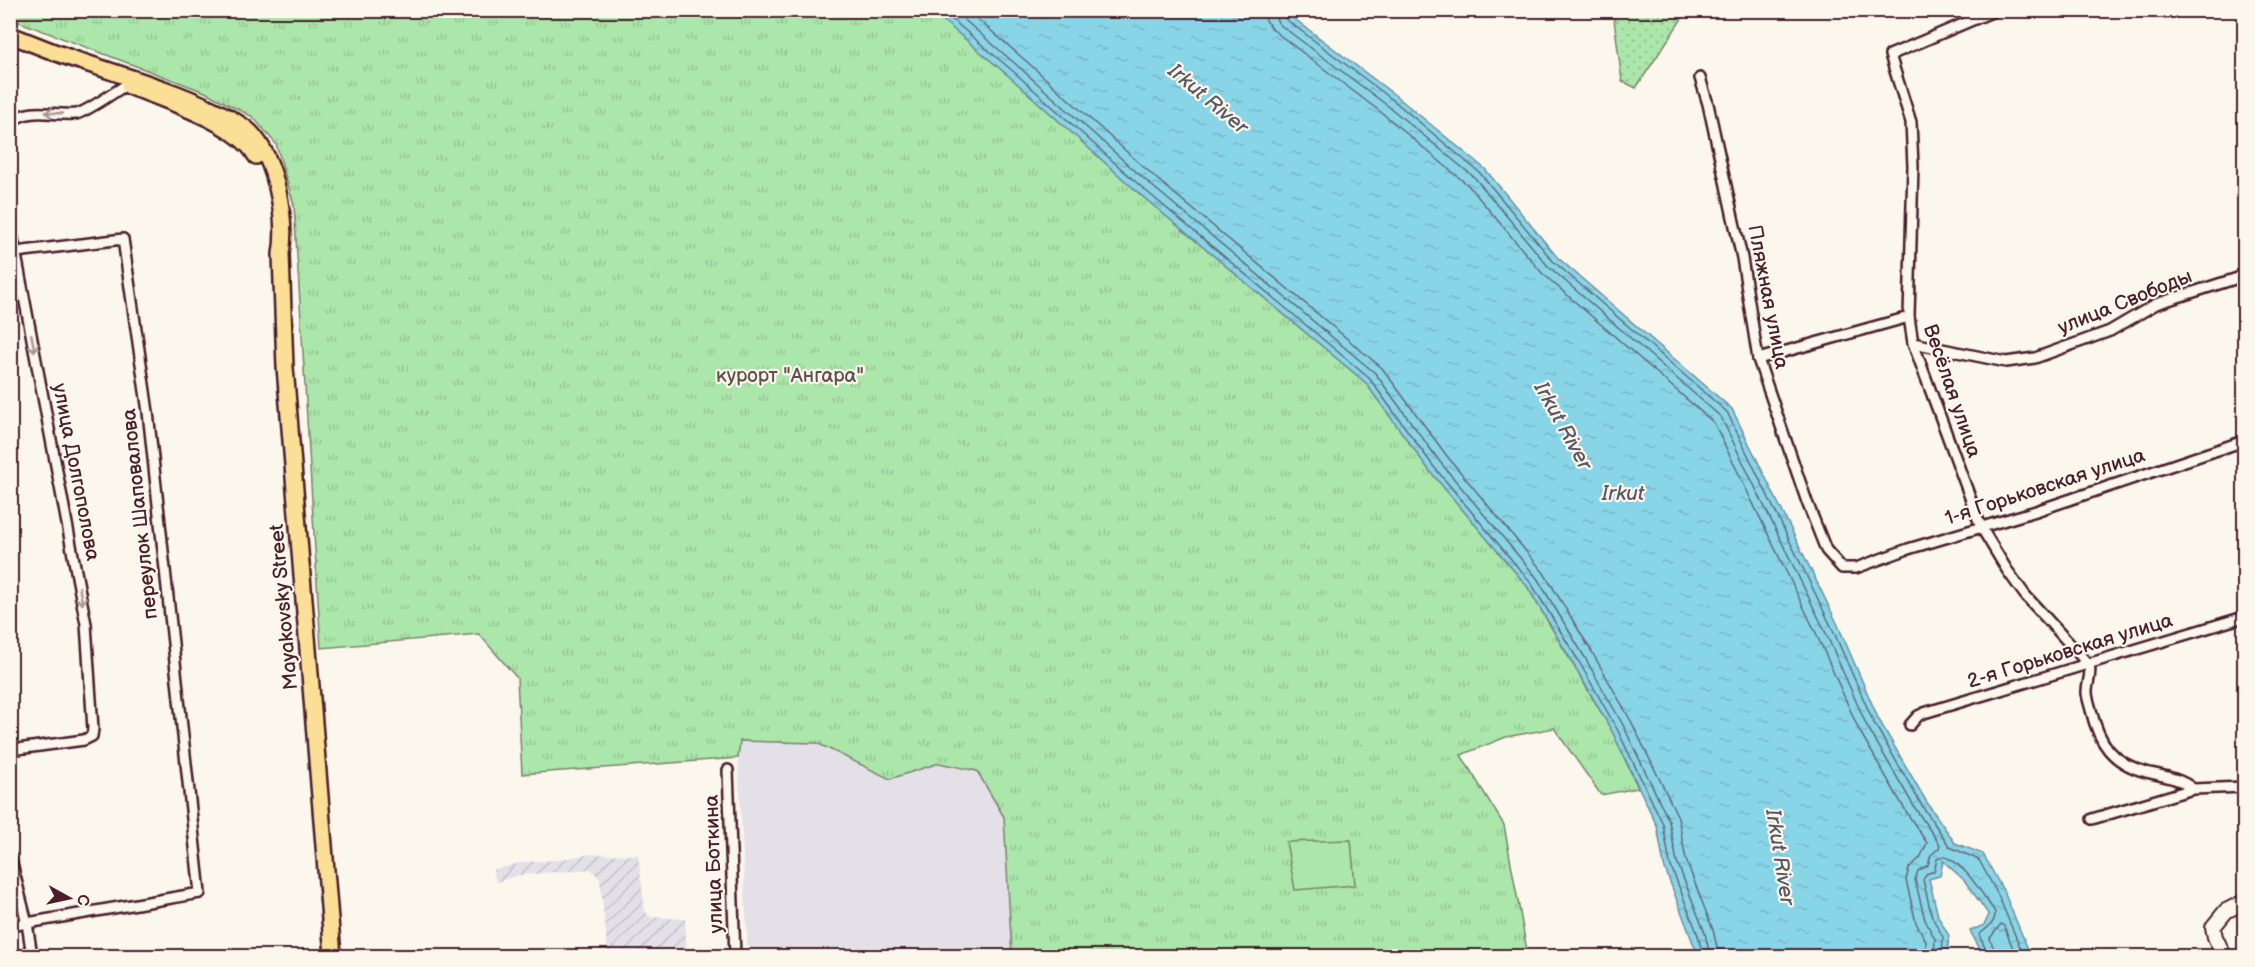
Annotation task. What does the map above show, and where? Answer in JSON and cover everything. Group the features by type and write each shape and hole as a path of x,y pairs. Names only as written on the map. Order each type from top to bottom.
{"main road":[{"name":"Mayakovsky Street","path":"10,35 81,62 179,93 226,116 250,132 266,156 278,194 284,237 281,254 285,367 333,957"},
{"name":"Mayakovsky Street","path":"81,62 126,85 213,121 249,146 264,177 272,208 274,242 281,254"}],"street":[{"name":"Весёлая улица","path":"1996,10 1890,54 1911,122 1913,166 1909,317 1913,343 1981,527 2025,595 2089,665"},
{"name":"Пляжная улица","path":"1700,78 1708,104 1742,258 1758,359 1807,502 1826,550 1842,568 1856,568"},
{"path":"10,122 21,114 47,112 78,114 126,85"},
{"name":"улица Долгополова","path":"10,223 86,624 93,729 92,736 84,740 10,750"},
{"name":"переулок Шаповалова","path":"16,252 123,239 148,412 200,893 27,923"},
{"name":"улица Свободы","path":"1913,343 2006,362 2034,358 2110,331 2156,304 2244,276"},
{"path":"1758,359 1909,317"},
{"name":"1-я Горьковская улица","path":"1856,568 2059,504 2244,441"},
{"name":"2-я Горьковская улица","path":"1910,725 1924,713 2244,617"},
{"path":"2089,665 2087,693 2098,734 2108,752 2128,765 2179,781 2193,789"},
{"name":"улица Боткина","path":"728,770 735,957"},
{"path":"2092,819 2193,789 2244,787"},
{"path":"10,856 27,923 32,957"},
{"path":"2224,957 2215,938 2213,927 2226,911 2244,902"},
{"path":"10,926 27,923"}],"shaded area":[{"path":"739,741 817,743 890,779 939,763 977,771 1004,817 1012,956 748,956"},
{"path":"590,854 638,855 645,911 650,917 685,919 687,956 608,956 600,879 591,869 520,875 496,882 493,870 524,862 557,860"}],"green space":[{"name":"курорт \"Ангара\"","path":"10,11 932,11 1010,77 1142,196 1365,382 1429,470 1527,586 1612,731 1638,788 1601,795 1554,728 1506,737 1461,755 1504,825 1528,956 1012,956 1004,817 977,771 939,763 890,779 817,743 740,741 738,758 522,774 517,678 479,634 321,648 294,205 276,144 253,117 205,92 11,19"},
{"path":"1613,11 1687,11 1636,88 1622,81"},
{"path":"1351,840 1355,885 1295,890 1286,842"}],"water":[{"name":"Irkut","path":"932,11 1284,11 1396,96 1485,169 1557,257 1732,409 1837,623 1879,720 1926,801 1955,843 1983,854 2004,892 2031,956 1984,956 1970,931 1984,925 1989,915 1964,880 1943,861 1940,876 1929,879 1938,916 1949,936 1947,956 1698,956 1664,866 1657,826 1612,731 1573,663 1527,586 1429,470 1365,382 1142,196 1010,77"}],"water label":[{"name":"Irkut River","path":"1208,99"},
{"name":"Irkut River","path":"1563,426"},
{"name":"Irkut River","path":"1780,857"}]}
